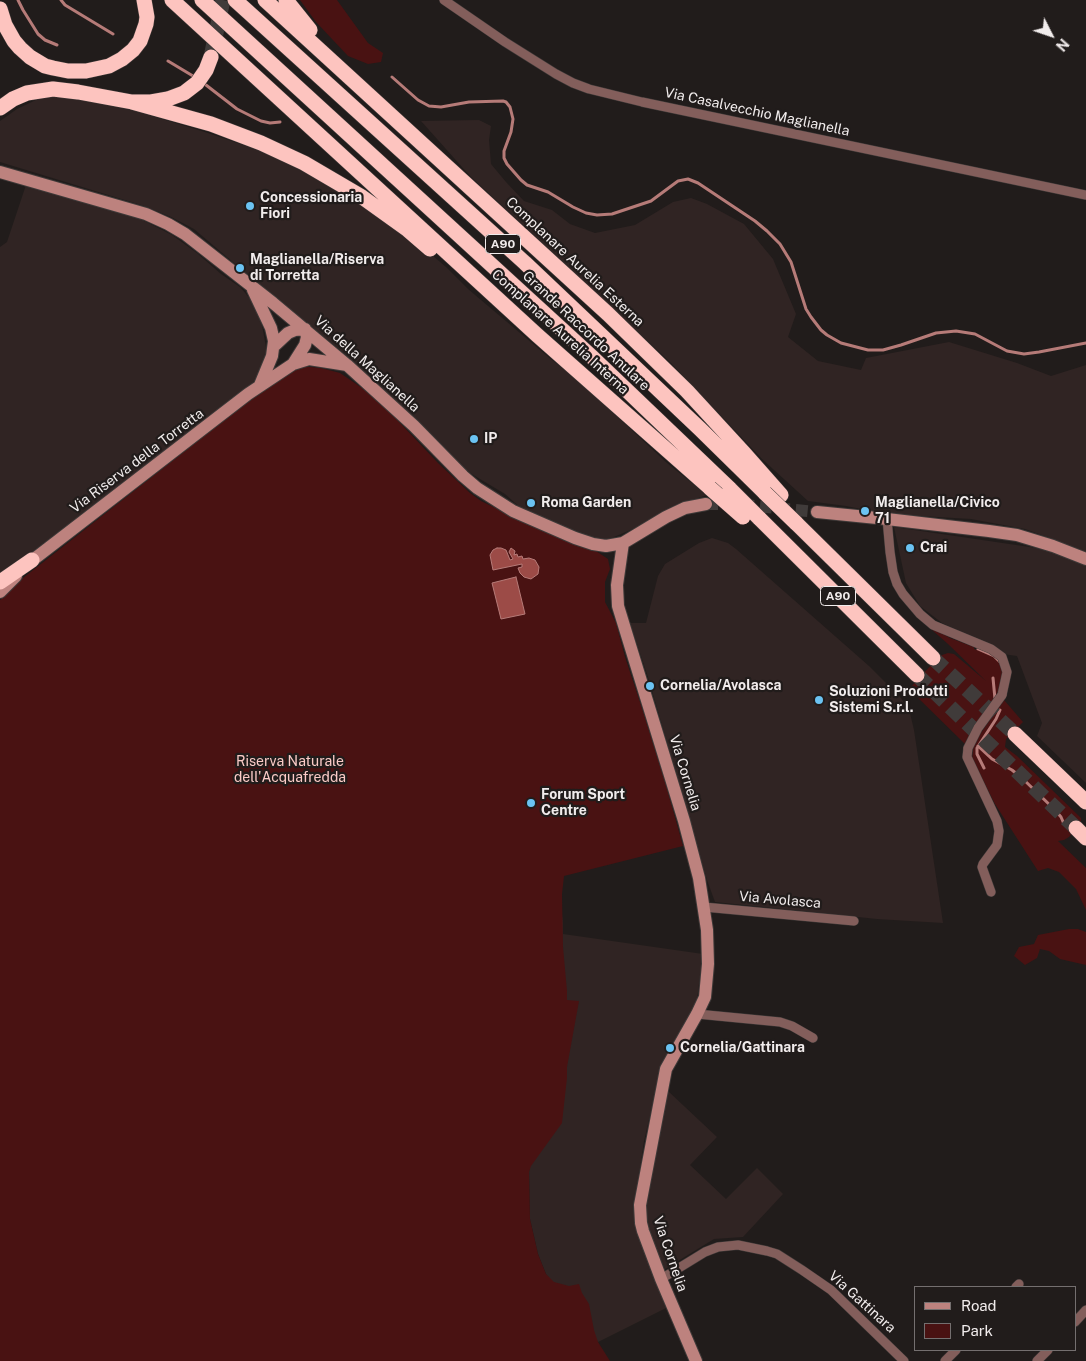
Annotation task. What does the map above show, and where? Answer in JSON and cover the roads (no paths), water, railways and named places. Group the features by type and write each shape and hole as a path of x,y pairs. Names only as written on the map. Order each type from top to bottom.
{"highway":[{"path":"0,9 5,25 14,41 30,57 45,66 68,71 86,71 109,66 122,60 133,50 140,41 146,24 147,17 144,0"},
{"name":"Complanare Aurelia Interna","path":"172,0 537,335 743,517 800,559"},
{"name":"Grande Raccordo Anulare","path":"202,0 592,357 730,489 917,675"},
{"name":"Grande Raccordo Anulare","path":"235,0 525,263 765,493 801,523"},
{"name":"Complanare Aurelia Esterna","path":"265,0 466,183 660,364 718,424 781,495 801,523 933,658"},
{"path":"286,0 301,20 326,45 444,153 466,183"},
{"path":"132,102 158,101 184,93 197,83 209,63"},
{"path":"0,108 13,99 28,93 53,89 132,102 186,116 237,133 322,173 362,196 408,230 494,304 537,335"},
{"path":"0,582 32,560"},
{"path":"1015,734 1086,802"}],"street":[{"name":"Via Casalvecchio Maglianella","path":"444,0 556,74 589,89 642,102 1086,194"},
{"name":"Via della Maglianella","path":"0,172 132,210 159,220 194,240 347,365 408,420 463,476 482,492 513,511 586,542 606,546 623,543 675,512 690,506 706,504"},
{"path":"252,286 271,328 274,346 260,385"},
{"path":"274,346 288,333 305,329 307,338 305,345 293,364"},
{"path":"293,364 309,359 347,365"},
{"name":"Via Riserva della Torretta","path":"32,560 260,385 293,364"},
{"path":"817,512 989,530 1017,535 1053,546 1086,560"},
{"path":"887,519 893,572 903,594 916,610 933,625 991,650 1002,657 1007,672 1002,695 978,728 968,748 967,757 997,821 999,831 997,845 982,867 991,892"},
{"name":"Via Cornelia","path":"623,543 617,585 618,606 684,821 699,878 704,907 708,964 705,994 698,1014 666,1069 641,1195 641,1223 661,1279 696,1361"},
{"path":"0,587 32,560"},
{"path":"0,592 32,560"},
{"name":"Via Avolasca","path":"704,907 854,921"},
{"path":"698,1014 780,1022 792,1026 813,1038"},
{"name":"Via Gattinara","path":"661,1279 705,1252 718,1248 738,1245 767,1250 777,1254 831,1290 904,1361"},
{"path":"945,1361 955,1351"},
{"path":"1037,1361 1047,1351"}],"waterway":[{"path":"18,0 38,34 45,40 57,45"},
{"path":"61,0 65,5 113,34"},
{"path":"168,61 193,76"},
{"path":"392,77 418,100 429,106 441,107 469,102 506,102 510,107 513,119 511,132 504,151 504,158 507,164 527,185 548,192 586,213 597,215 612,214 651,201 678,181 688,179 698,183 755,221 780,244 791,262 806,309 821,330 841,343 868,350 883,350 936,333 956,331 975,334 1007,351 1024,354 1086,343"},
{"path":"206,85 237,109 261,121 270,123 280,122"},
{"path":"978,649 994,656 1000,662"},
{"path":"993,678 995,699"},
{"name":"Grande Raccordo Anulare","path":"984,768 977,754 977,748 1000,710"},
{"name":"Grande Raccordo Anulare","path":"978,746 992,759 1012,770 1023,779 1055,810 1064,824"}],"tunnel":[{"path":"211,57 223,0"},
{"path":"706,504 734,504 817,512"},
{"path":"933,658 1015,734"},
{"path":"917,675 1076,828"}],"place":[{"name":"Concessionaria Fiori","path":"250,206"},
{"name":"Maglianella/Riserva di Torretta","path":"240,268"},
{"name":"IP","path":"474,439"},
{"name":"Roma Garden","path":"531,503"},
{"name":"Maglianella/Civico 71","path":"865,511"},
{"name":"Crai","path":"910,548"},
{"name":"Cornelia/Avolasca","path":"650,686"},
{"name":"Soluzioni Prodotti Sistemi S.r.l.","path":"819,700"},
{"name":"Forum Sport Centre","path":"531,803"},
{"name":"Cornelia/Gattinara","path":"670,1048"}],"park label":[{"name":"Riserva Naturale dell'Acquafredda","path":"290,770"}]}
